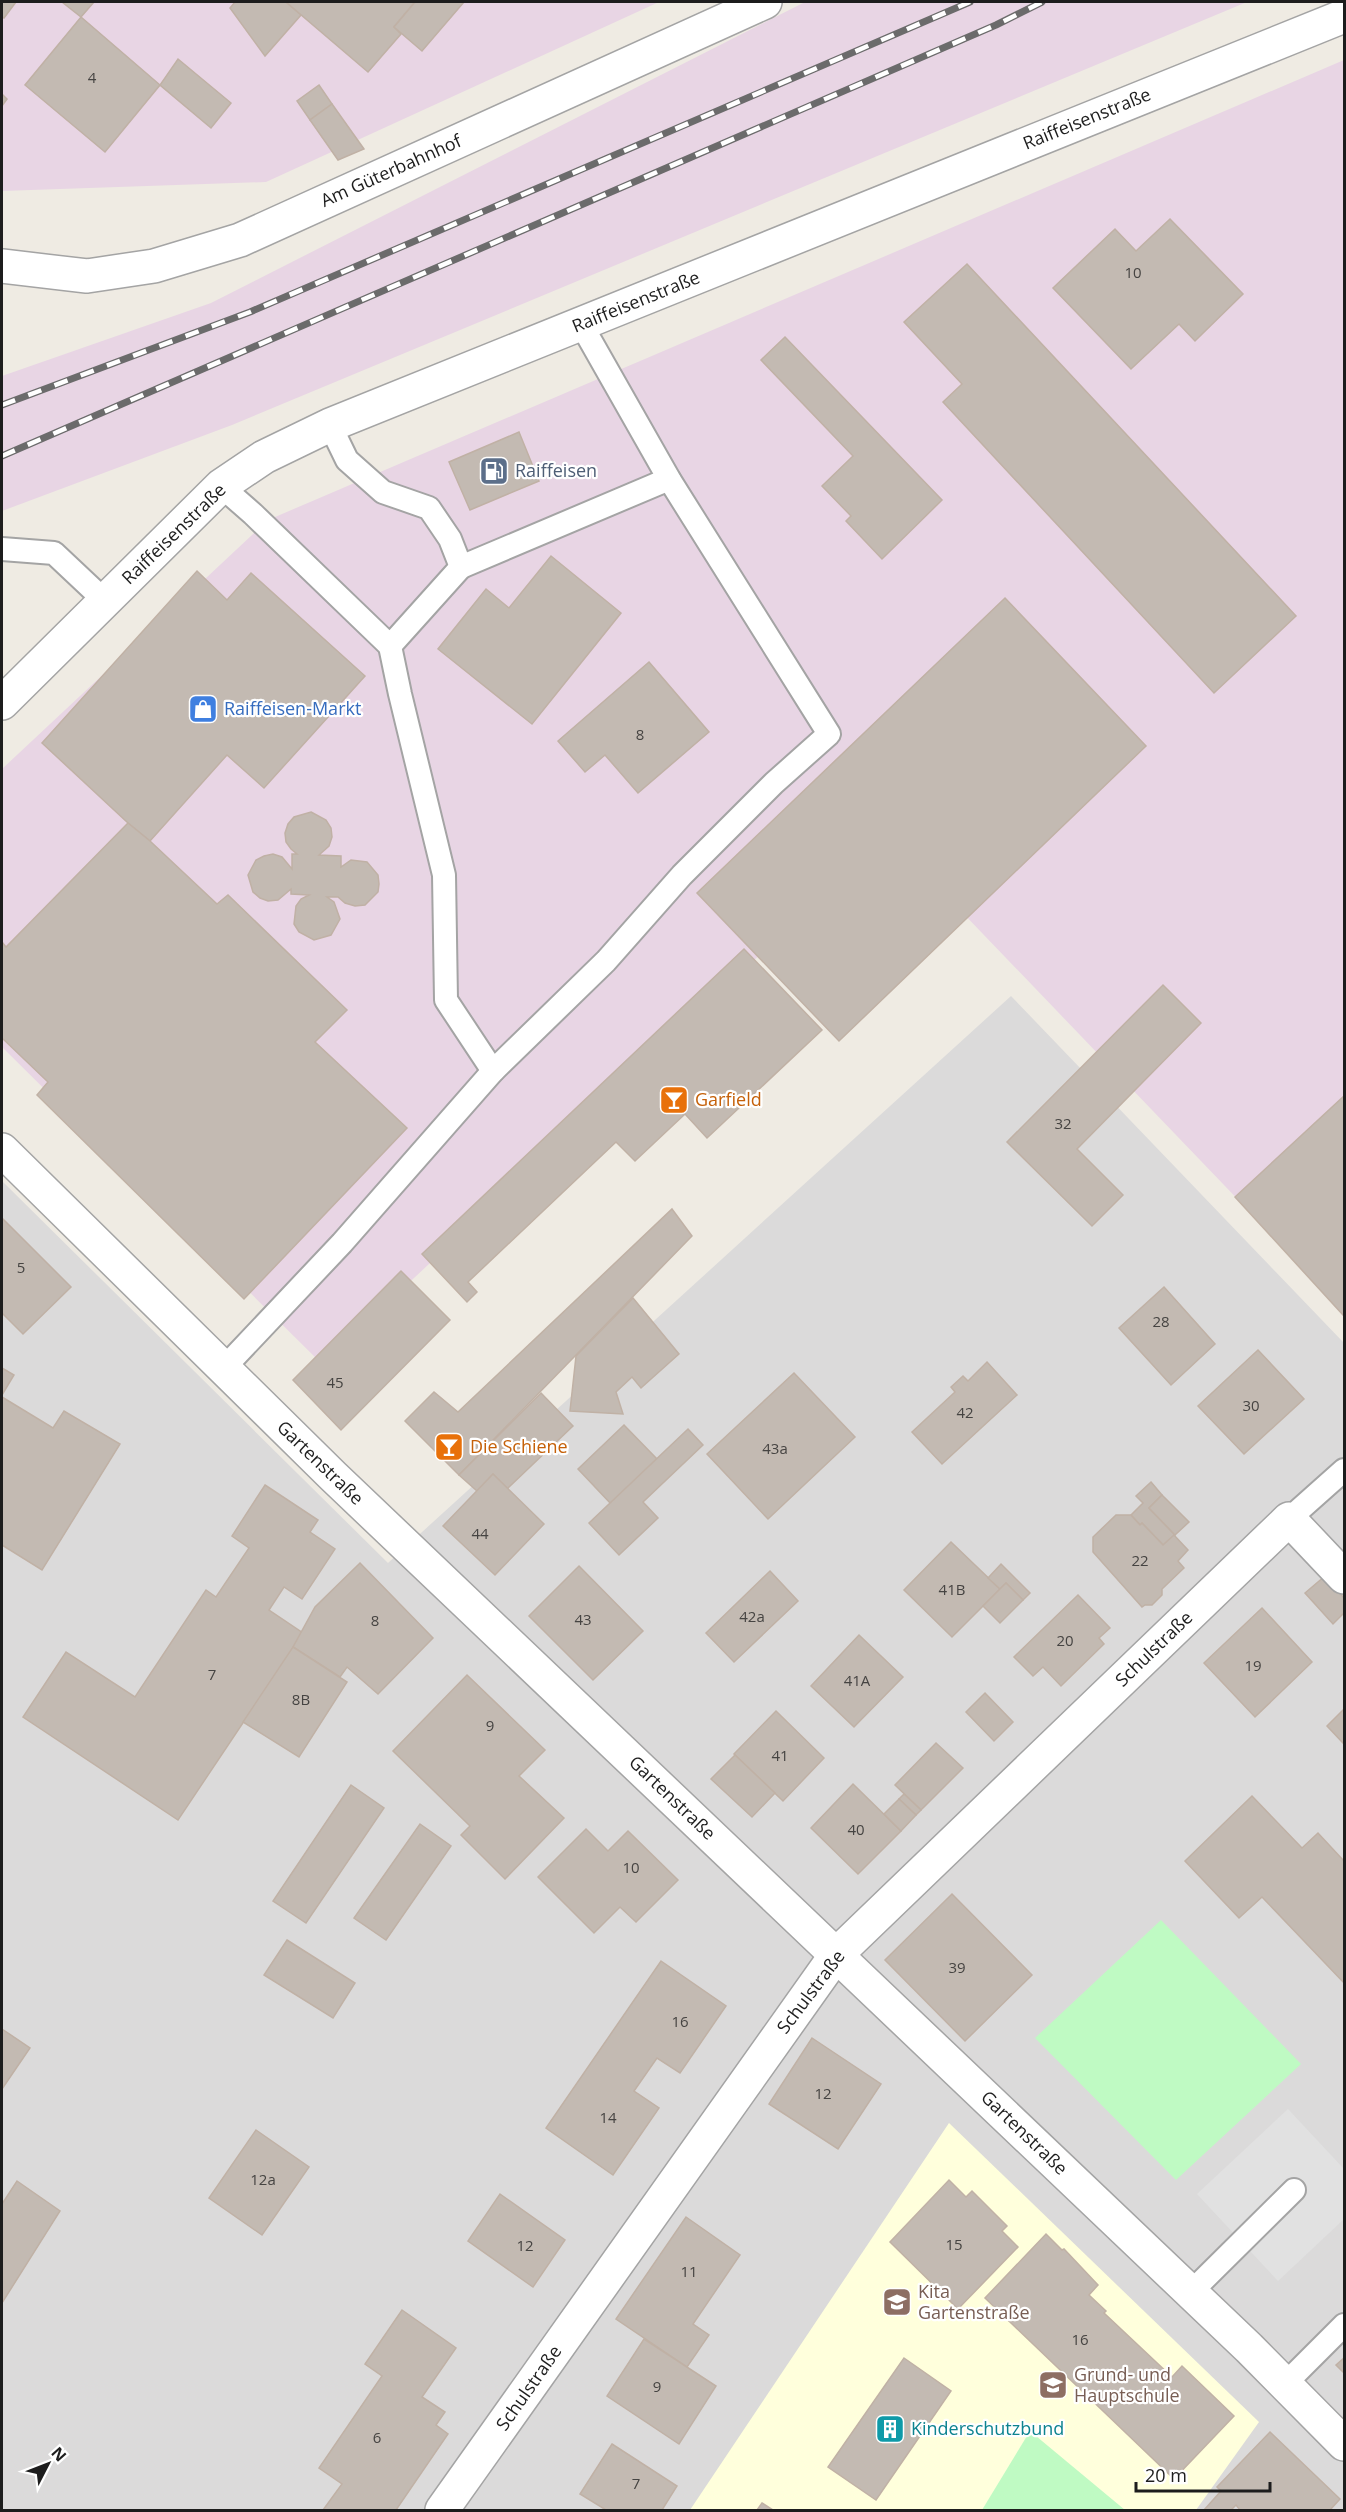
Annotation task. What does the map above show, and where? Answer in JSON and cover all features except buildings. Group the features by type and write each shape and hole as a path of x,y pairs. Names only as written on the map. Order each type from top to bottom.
{"street":[{"name":"Am Güterbahnhof","path":"2,266 87,276 154,266 240,240 765,2"},
{"name":"Raiffeisenstraße","path":"2,703 221,486 264,457 330,425 1344,16"},
{"name":"Gartenstraße","path":"2,1150 223,1369 1286,2383 1344,2444"},
{"name":"Schulstraße","path":"442,2511 836,1955 1288,1519"},
{"path":"1288,1519 1344,1577"}],"lane":[{"path":"223,1369 342,1242 493,1071 606,961 682,875 829,734 669,479 581,324"},
{"path":"330,425 347,460 384,492 429,508 450,538 461,567"},
{"path":"390,646 461,567 669,479"},
{"path":"221,486 390,646 444,875 446,1000 493,1071"},
{"path":"2,549 54,553 105,601"},
{"path":"1288,1519 1344,1470"},
{"path":"1191,2292 1294,2190"},
{"path":"1286,2383 1344,2325"}],"shaded area":[{"path":"2,2 659,2 266,182 2,191"},
{"path":"805,2 1247,2 232,425 2,511 2,376 211,303"},
{"path":"1344,60 1344,1310 888,835 322,1364 2,1047 2,769 268,520"},
{"path":"1011,996 1344,1343 1344,2510 2,2510 2,1181 388,1563"},
{"path":"1288,2109 1344,2169 1344,2219 1278,2281 1197,2194"},
{"name":"Grund- und Hauptschule","path":"949,2123 1259,2422 1196,2510 690,2510"}],"green space":[{"path":"1161,1920 1301,2064 1176,2180 1035,2038"},
{"path":"1030,2431 1125,2510 982,2510"}],"railway":[{"path":"2,405 250,312 970,2"},
{"path":"2,456 996,25 1042,2"}],"place":[{"name":"Raiffeisen","path":"494,471"},
{"name":"Raiffeisen-Markt","path":"203,709"},
{"name":"Garfield","path":"674,1100"},
{"name":"Die Schiene","path":"449,1447"},
{"name":"Kita Gartenstraße","path":"897,2302"},
{"name":"Grund- und Hauptschule","path":"1053,2385"},
{"name":"Kinderschutzbund","path":"890,2429"}]}
